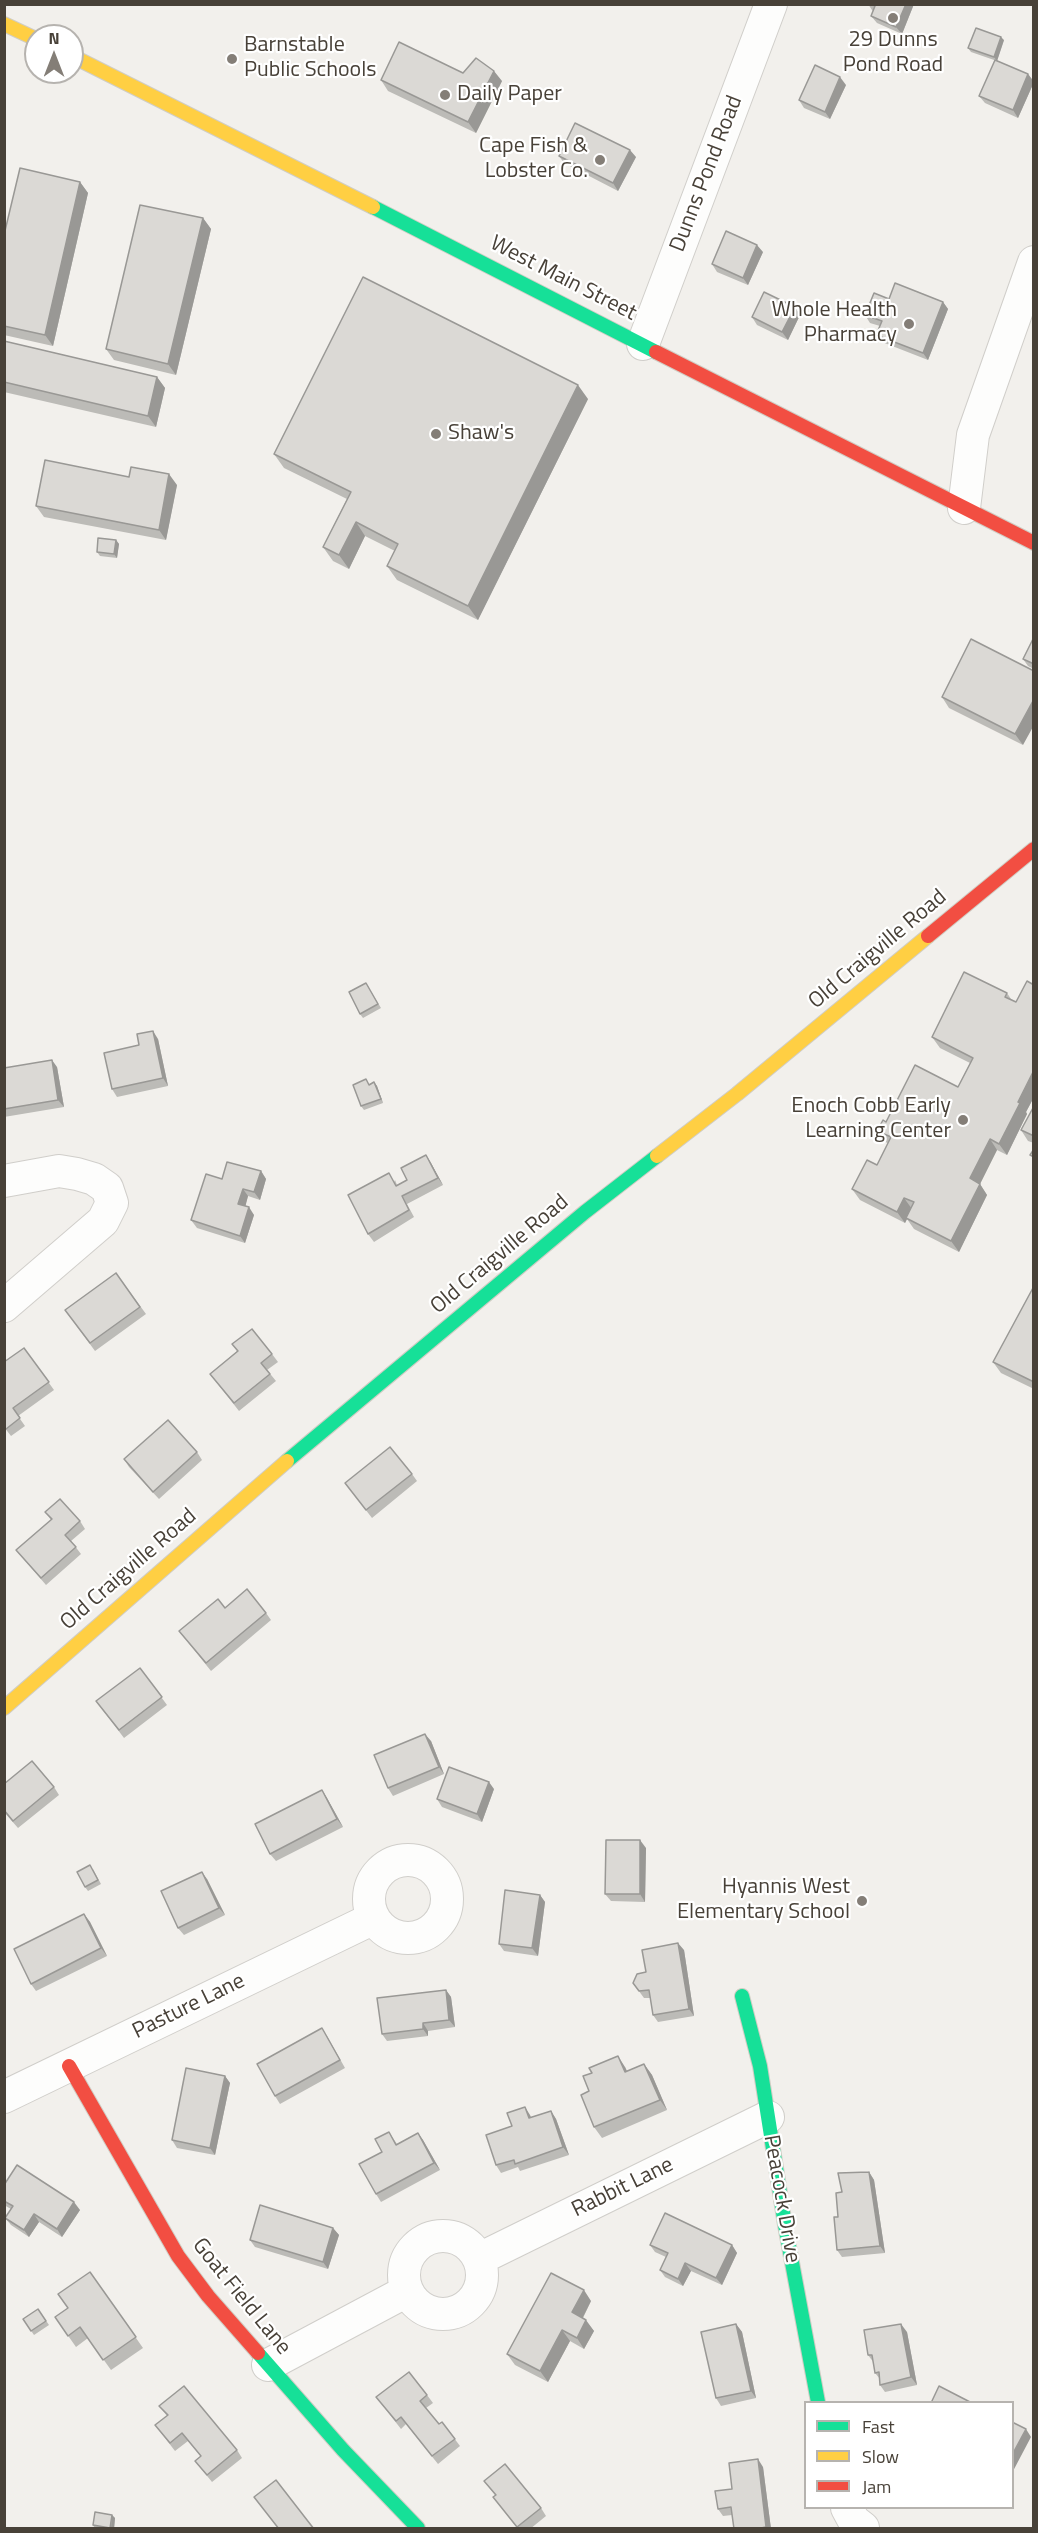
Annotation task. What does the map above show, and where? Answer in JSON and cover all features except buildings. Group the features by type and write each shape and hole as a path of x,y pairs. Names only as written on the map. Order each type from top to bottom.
{"street":[{"name":"Dunns Pond Road","path":"643,344 771,4"},
{"path":"4,24 24,33"},
{"name":"West Main Street","path":"84,62 278,161 405,222 794,424 1034,543"},
{"path":"964,508 972,435 1034,262"},
{"name":"Old Craigville Road","path":"4,1708 246,1496 420,1349 585,1212 737,1094 1034,849"},
{"path":"4,1181 59,1171 94,1179 107,1188 112,1203 107,1216 4,1306"},
{"name":"Pasture Lane","path":"4,2097 374,1918"},
{"name":"Peacock Drive","path":"742,1996 760,2066 818,2401"},
{"name":"Goat Field Lane","path":"69,2066 178,2256 208,2296 343,2450 418,2529"},
{"name":"Rabbit Lane","path":"479,2259 768,2117"},
{"path":"444,2236 461,2240 475,2251 479,2259 483,2275 479,2290 470,2304 456,2312 440,2314 424,2309 417,2304 408,2291 404,2274 408,2258 413,2250 427,2239 444,2236"},
{"path":"268,2365 408,2291"},
{"path":"848,2509 854,2521 863,2529"}],"traffic: fast":[{"path":"373,207 656,352"},
{"path":"287,1461 585,1212 657,1156"},
{"path":"742,1996 760,2066 785,2225 818,2401"},
{"path":"258,2353 343,2450 418,2528"}],"traffic: slow":[{"path":"4,24 24,33"},
{"path":"84,62 373,207"},
{"path":"657,1156 737,1094 928,936"},
{"path":"4,1708 287,1461"}],"traffic: jam":[{"path":"656,352 1034,543"},
{"path":"928,936 1034,849"},
{"path":"69,2066 178,2256 208,2296 258,2353"}],"place":[{"name":"29 Dunns Pond Road","path":"893,18"},
{"name":"Barnstable Public Schools","path":"232,59"},
{"name":"Daily Paper","path":"445,95"},
{"name":"Cape Fish & Lobster Co.","path":"600,160"},
{"name":"Whole Health Pharmacy","path":"909,324"},
{"name":"Shaw's","path":"436,434"},
{"name":"Enoch Cobb Early Learning Center","path":"963,1120"},
{"name":"Hyannis West Elementary School","path":"862,1901"}]}
